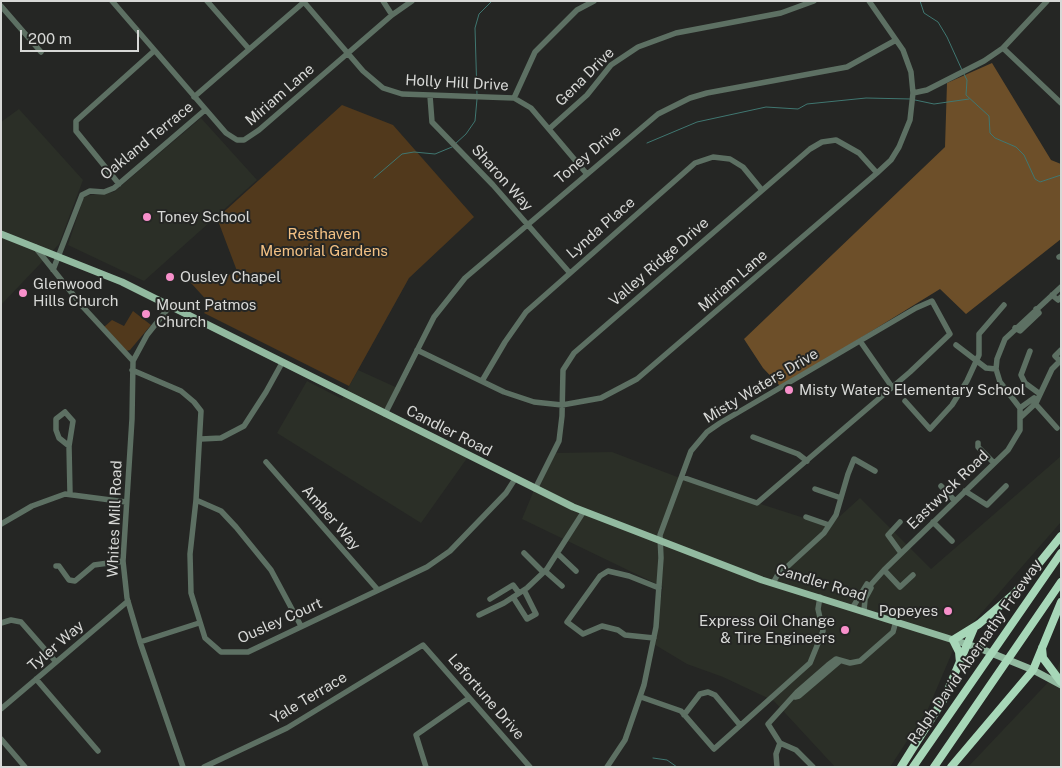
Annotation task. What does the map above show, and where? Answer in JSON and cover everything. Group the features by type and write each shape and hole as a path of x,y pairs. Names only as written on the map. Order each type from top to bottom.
{"highway":[{"path":"960,663 959,652 953,640 974,628 1015,593 1061,536"},
{"name":"Ralph David Abernathy Freeway","path":"913,767 1061,553"},
{"name":"Ralph David Abernathy Freeway","path":"934,767 1061,582"},
{"path":"951,767 1033,670 1061,602"},
{"path":"902,767 940,705 974,628"},
{"path":"1043,643 1043,658 1061,684"}],"main road":[{"name":"Candler Road","path":"1,234 122,282 535,489 584,511 773,583 979,648 1022,664 1061,684"}],"street":[{"name":"Miriam Lane","path":"112,1 231,138 244,140 260,130 346,53 412,1"},
{"path":"207,1 249,49"},
{"path":"383,1 392,15"},
{"path":"514,98 535,52 577,10 594,1"},
{"name":"Gena Drive","path":"549,129 587,96 611,65 638,47 676,33 786,12 814,1"},
{"name":"Miriam Lane","path":"417,350 517,398 534,402 562,404 601,398 637,379 877,173 890,160 904,138 910,120 913,93 907,58 869,1"},
{"path":"913,93 927,90 984,61 1003,48 1047,1"},
{"name":"Oakland Terrace","path":"194,97 304,2"},
{"name":"Holly Hill Drive","path":"304,2 346,53 383,88 402,94 514,98 530,108 586,173"},
{"path":"1,6 41,52"},
{"name":"Toney Drive","path":"385,414 434,317 465,278 586,173 658,114 679,103 707,93 847,66 896,40"},
{"path":"1003,48 1061,103"},
{"path":"119,184 76,131 76,122 154,51"},
{"name":"Sharon Way","path":"430,96 432,122 493,184 569,272"},
{"name":"Oakland Terrace","path":"58,256 82,195 90,190 108,191 119,184 205,110"},
{"name":"Valley Ridge Drive","path":"535,489 558,441 563,370 574,353 761,188 810,149 836,140 852,148 877,173"},
{"name":"Lynda Place","path":"482,381 505,342 526,312 569,272 695,163 704,159 720,157 738,163 761,188"},
{"path":"34,246 84,307 132,361"},
{"path":"53,270 58,256"},
{"path":"1034,401 1020,408 1000,382 996,369 997,359 1005,339 1015,328 1020,331 1039,314 1036,309 1061,287"},
{"path":"1052,295 1058,300 1061,297"},
{"name":"Misty Waters Drive","path":"608,767 624,740 641,696 654,638 662,542 660,534 691,451 707,432 860,341 932,301 950,334 892,387"},
{"path":"904,402 930,429 952,405 967,381 976,362 980,346 979,334 1004,305"},
{"name":"Whites Mill Road","path":"170,306 147,335 132,361 132,419 123,561 128,601 140,642 183,767"},
{"path":"682,477 757,503 892,387 860,341"},
{"path":"956,345 986,368 996,369"},
{"path":"1020,417 1040,394 1052,369 1060,361 1056,356 1061,350"},
{"path":"1030,351 1021,375 1025,383 1040,394"},
{"path":"201,438 221,438 244,426 282,363"},
{"name":"Ousley Court","path":"132,370 181,391 201,411 201,438 189,571 191,593 199,623 212,646 220,652 248,652 441,559 490,509 515,479"},
{"path":"1034,401 1057,428"},
{"name":"Eastwyck Road","path":"853,607 884,570 1008,450 1020,430 1020,408"},
{"path":"69,446 59,438 56,430 56,419 65,412 73,421 69,446 70,493"},
{"path":"753,437 798,454 807,461"},
{"path":"978,443 978,447 994,463"},
{"path":"773,583 777,576 829,525 836,515 854,459 875,471"},
{"name":"Amber Way","path":"266,462 378,590"},
{"path":"941,486 954,501"},
{"path":"965,491 987,505 1006,486"},
{"path":"815,489 841,498"},
{"path":"1,524 32,506 70,493 126,502"},
{"path":"196,500 216,508 236,527 271,570 301,626"},
{"path":"480,615 521,592 544,572 558,554 584,511"},
{"path":"806,517 829,525"},
{"path":"900,522 888,534 901,553"},
{"path":"933,522 952,541"},
{"path":"524,553 562,586"},
{"path":"558,554 576,571"},
{"path":"56,566 59,566 69,580 75,581 95,564 123,561"},
{"path":"884,570 900,587 913,575"},
{"path":"654,638 625,635 618,630 602,626 583,634 567,622 600,576 608,571 629,576 659,588"},
{"path":"490,599 513,585 521,592 536,614 527,619 513,597"},
{"path":"864,611 866,590"},
{"path":"641,696 677,709 684,714 714,748 810,663 823,631 818,608 820,598"},
{"name":"Tyler Way","path":"1,710 128,601"},
{"path":"1,624 11,620 21,622 56,662"},
{"path":"814,767 796,750 780,744 768,724 797,692 833,661 860,661 893,632 896,621"},
{"path":"140,642 199,623"},
{"name":"Lafortune Drive","path":"423,645 530,767"},
{"name":"Yale Terrace","path":"204,767 287,728 423,645"},
{"path":"36,680 98,751"},
{"path":"684,714 700,694 708,692 715,695 740,725"},
{"path":"426,767 416,735 469,698"},
{"path":"1,739 25,767"},
{"path":"777,767 776,754 780,744"}],"shaded area":[{"path":"992,63 1051,160 1061,164 1061,239 966,314 940,289 781,387 763,368 744,339 945,147 947,83"},
{"path":"19,109 83,180 59,244 1,305 1,122"},
{"name":"Toney School","path":"201,118 257,180 144,281 68,245 84,196 114,192"},
{"path":"358,370 402,390 384,412 470,454 421,523 277,433 307,381 342,399"},
{"path":"612,452 680,478 829,526 860,498 931,569 1061,456 1061,522 957,641 928,709 890,767 835,767 774,701 723,677 687,664 652,643 663,587 522,519 534,490 556,453"},
{"path":"1061,658 1061,767 968,767 1055,675"}],"green space":[{"name":"Resthaven Memorial Gardens","path":"342,105 393,125 474,217 409,278 349,386 204,313 211,305 191,283 202,273 238,275 240,279 217,218"},
{"path":"133,311 151,325 130,350 126,351 104,327 112,320 124,326"}],"waterway":[{"path":"477,95 475,28 479,14 492,1"},
{"path":"920,1 924,13 938,22 962,70"},
{"path":"964,74 967,80 966,95 989,116 990,133 995,138 1016,147 1024,155 1035,179 1040,182 1061,175"},
{"path":"647,143 697,122 766,107 798,109 807,104 866,98 911,99"},
{"path":"455,144 466,134 475,121 477,99"},
{"path":"915,100 934,104 969,99"},
{"path":"374,178 402,154 414,152 435,154 452,147"},
{"path":"653,758 667,760 677,767"}],"place":[{"name":"Toney School","path":"147,217"},
{"name":"Ousley Chapel","path":"170,277"},
{"name":"Glenwood Hills Church","path":"23,293"},
{"name":"Mount Patmos Church","path":"146,314"},
{"name":"Misty Waters Elementary School","path":"789,390"},
{"name":"Popeyes","path":"948,611"},
{"name":"Express Oil Change & Tire Engineers","path":"845,630"}]}
